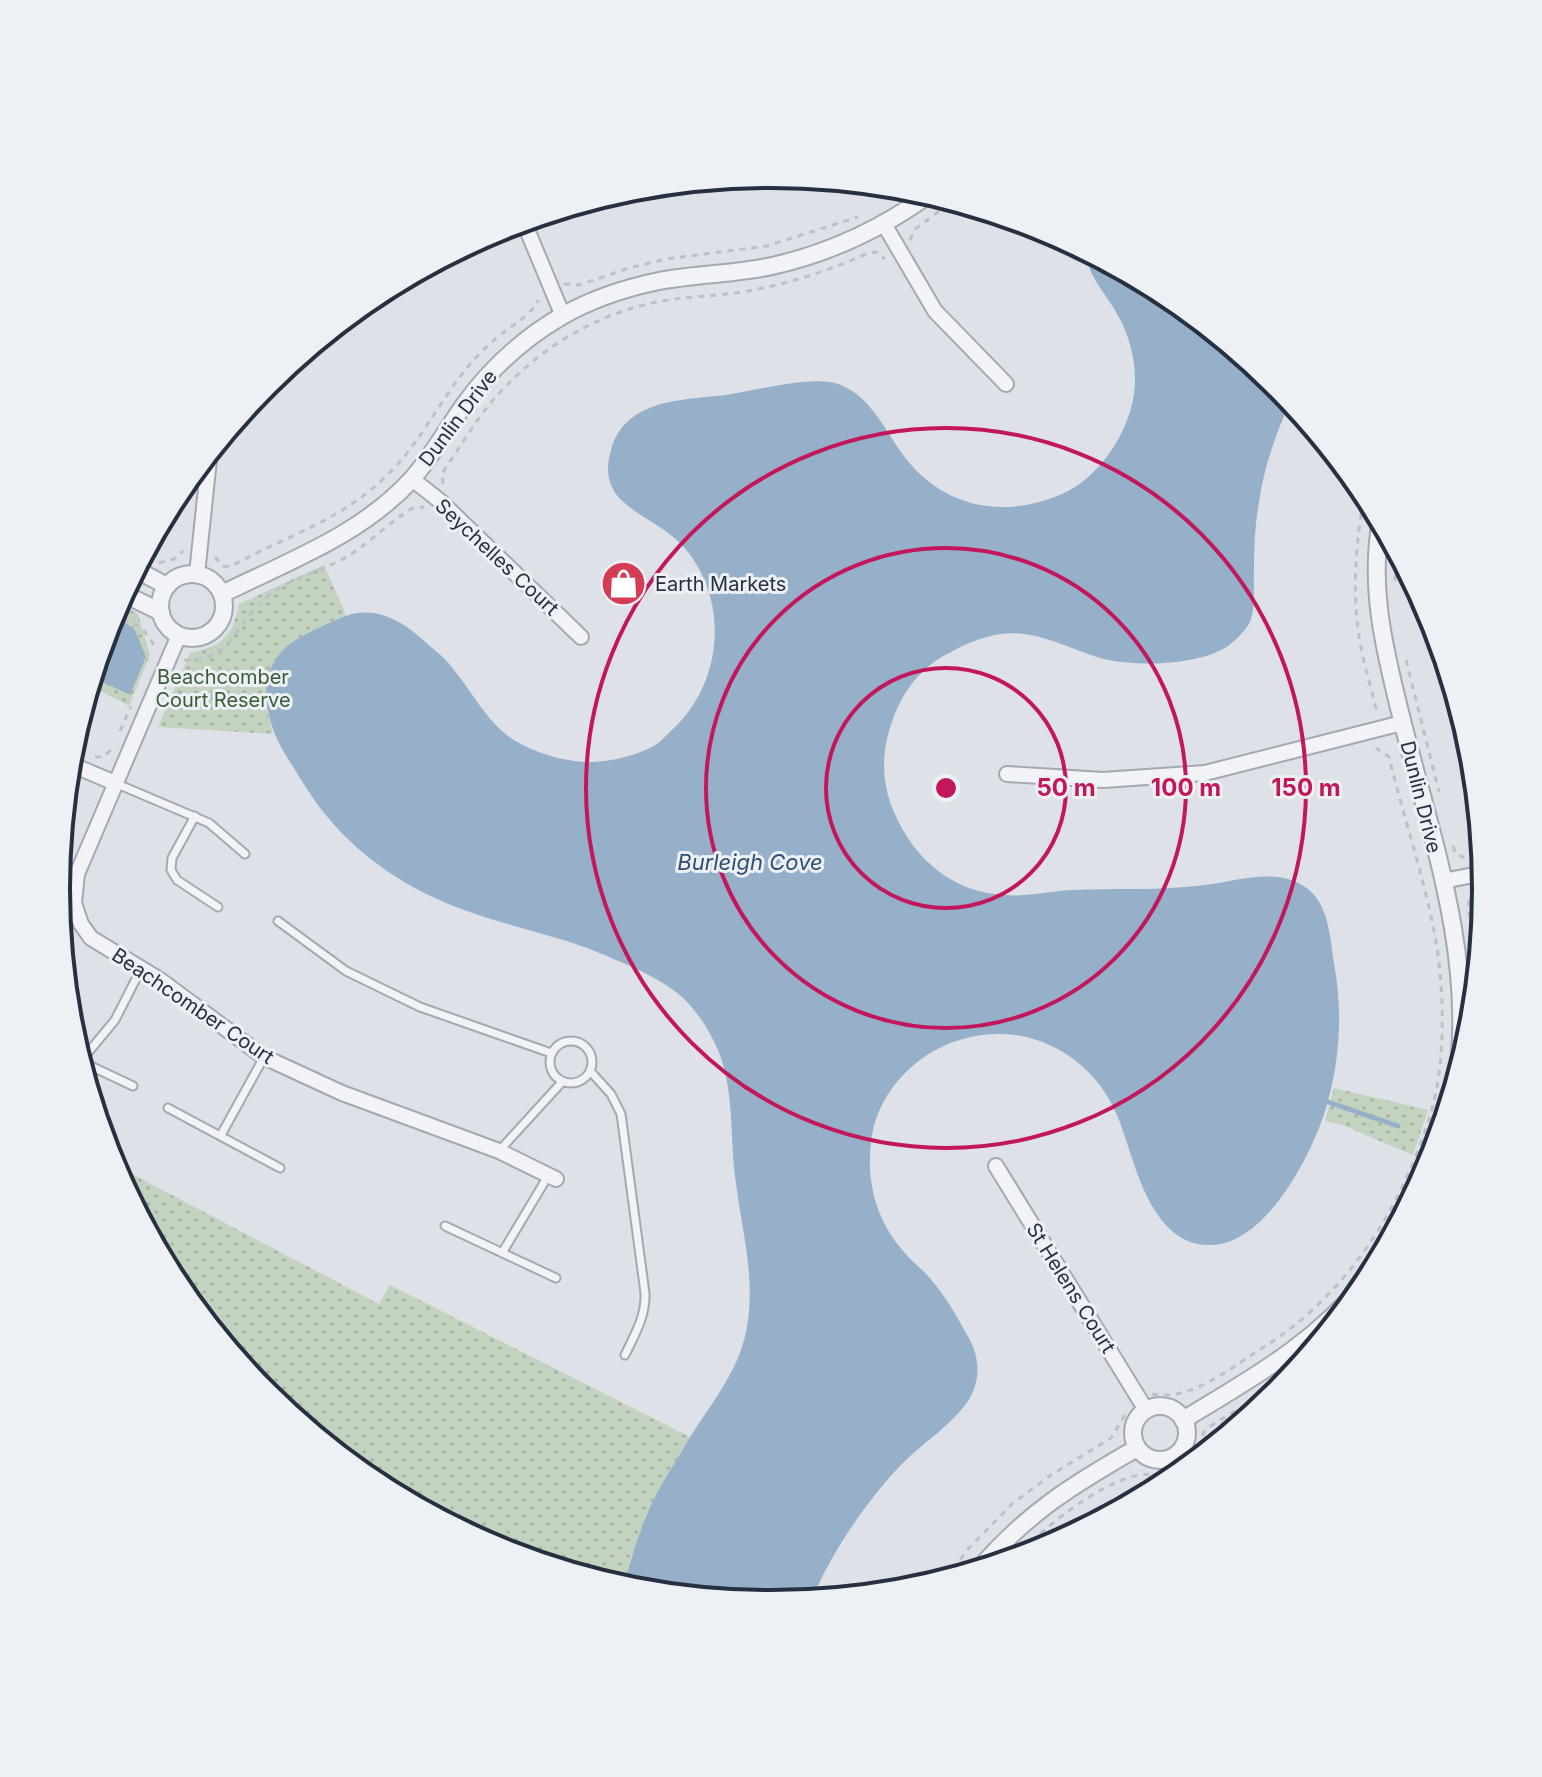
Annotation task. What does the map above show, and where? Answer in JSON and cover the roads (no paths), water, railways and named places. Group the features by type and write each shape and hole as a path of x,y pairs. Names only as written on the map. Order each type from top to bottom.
{"street":[{"name":"Dunlin Drive","path":"222,594 332,541 380,509 412,479 483,382 524,343 563,316 605,296 646,284 737,272 828,250 884,224 916,203"},
{"path":"884,224 935,311 1006,384"},
{"path":"528,232 563,316"},
{"path":"197,574 208,472"},
{"name":"Seychelles Court","path":"412,479 440,501 581,637"},
{"name":"Dunlin Drive","path":"1379,539 1376,559 1378,617 1458,944 1462,1005"},
{"path":"147,569 167,586"},
{"path":"197,574 212,581 222,594 224,613 214,629 197,637 179,635 165,622 161,612 160,603 167,586 180,576 197,574"},
{"path":"133,598 161,612"},
{"path":"71,912 76,911 74,895 77,874 115,783 140,707 177,658 179,635"},
{"path":"1007,774 1103,780 1205,773 1402,723"},
{"path":"80,769 115,783"},
{"path":"1443,881 1471,875"},
{"name":"Beachcomber Court","path":"76,911 91,938 160,980 264,1057 342,1093 499,1151 552,1177"},
{"name":"St Helens Court","path":"996,1166 1146,1410"},
{"path":"1183,1420 1306,1342"},
{"path":"1172,1463 1150,1458 1137,1448 1133,1431 1139,1416 1146,1410 1154,1407 1171,1409 1183,1420 1187,1436 1179,1458"},
{"path":"994,1553 1039,1509 1137,1448"}],"lane":[{"path":"115,783 195,816 245,854"},
{"path":"195,816 172,858 171,870 177,880 218,907"},
{"path":"278,921 346,971 420,1007 551,1053"},
{"path":"89,1050 115,1020 141,969"},
{"path":"569,1041 583,1044 591,1056 590,1071 582,1081 562,1082 549,1066 551,1053 569,1041"},
{"path":"221,1135 264,1057"},
{"path":"93,1067 133,1086"},
{"path":"590,1071 611,1094 621,1114 645,1293 641,1321 625,1355"},
{"path":"499,1151 562,1082"},
{"path":"168,1108 280,1168"},
{"path":"502,1253 552,1177"},
{"path":"445,1226 556,1278"}],"water":[{"name":"Burleigh Cove","path":"1088,264 1122,281 1198,332 1233,361 1285,413 1261,489 1254,552 1254,603 1250,622 1233,642 1221,650 1171,662 1118,662 1040,637 1014,633 988,637 957,649 933,663 919,676 897,709 884,760 889,799 902,829 924,858 952,880 985,892 1021,895 1071,890 1171,888 1258,877 1284,878 1308,889 1320,904 1327,923 1339,999 1337,1054 1326,1108 1310,1149 1269,1213 1232,1240 1212,1245 1198,1244 1175,1233 1156,1212 1142,1185 1109,1100 1089,1073 1063,1052 1033,1039 1005,1034 959,1040 927,1055 897,1082 877,1116 871,1142 870,1172 876,1201 887,1228 941,1292 972,1344 977,1373 970,1397 953,1419 908,1458 874,1496 839,1546 817,1588 725,1588 627,1574 654,1500 729,1377 746,1332 749,1273 735,1176 727,1080 718,1050 706,1026 689,1004 656,979 587,948 444,902 406,883 370,859 325,814 285,754 273,729 266,702 269,674 284,649 308,633 359,613 382,615 403,624 444,658 492,721 523,745 557,758 584,762 617,759 648,749 671,731 694,704 712,659 715,634 707,586 696,564 681,544 627,505 611,486 608,471 610,455 618,434 627,422 639,413 669,402 800,382 831,382 853,391 861,398 914,468 951,495 993,507 1039,502 1075,487 1099,466 1118,439 1131,409 1135,373 1129,341 1121,321"},
{"path":"123,620 135,630 146,657 130,695 102,682"}],"waterway":[{"path":"175,695 265,701"},
{"path":"1328,1102 1398,1126"}],"place":[{"name":"Earth Markets","path":"624,584"}],"park label":[{"name":"Beachcomber Court Reserve","path":"223,688"}]}
